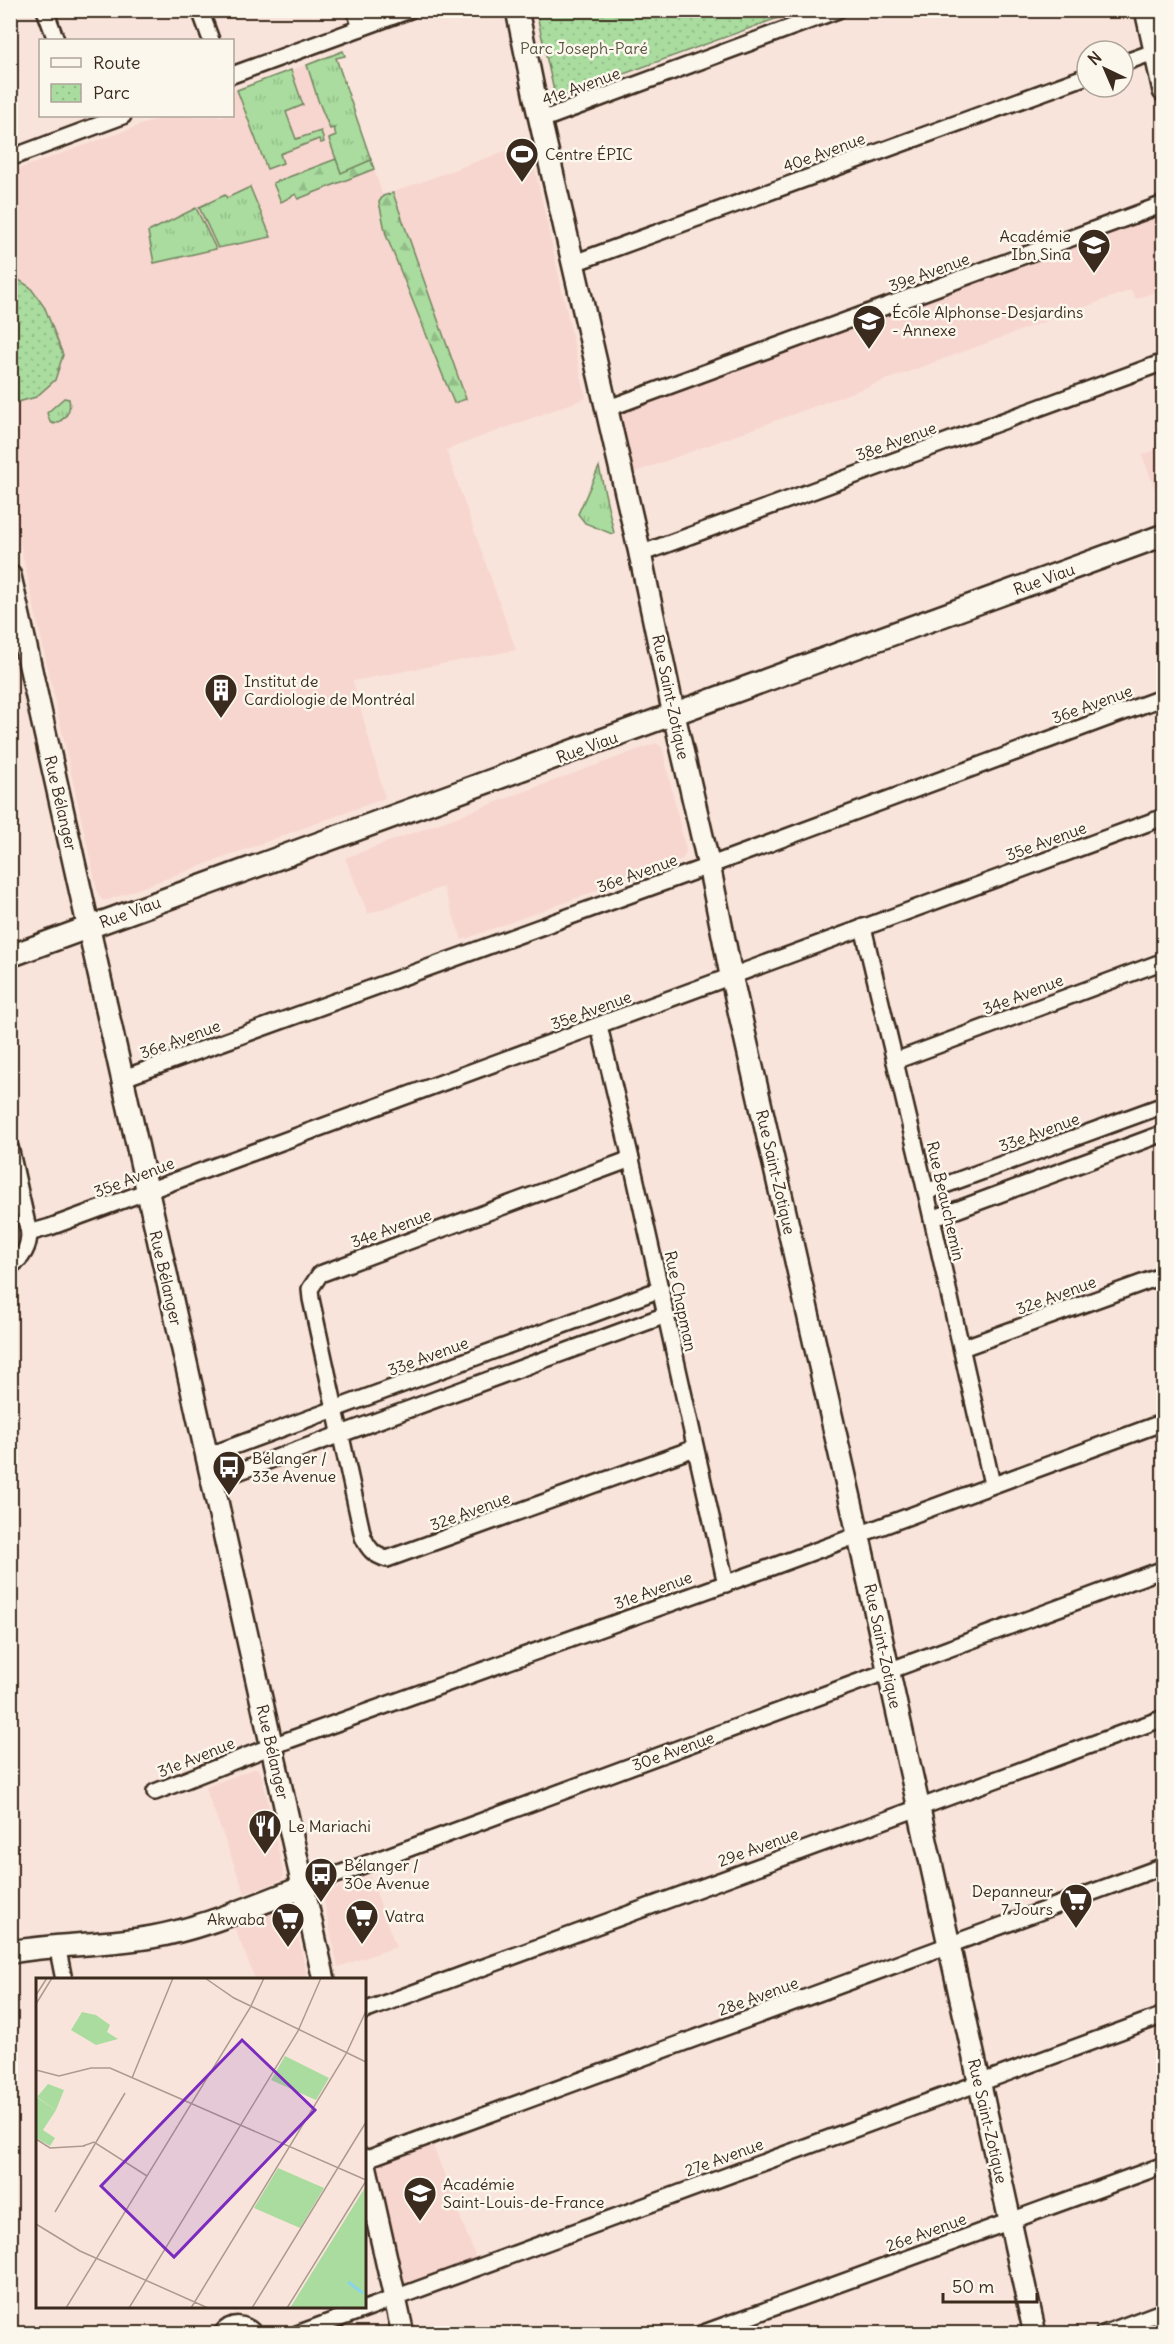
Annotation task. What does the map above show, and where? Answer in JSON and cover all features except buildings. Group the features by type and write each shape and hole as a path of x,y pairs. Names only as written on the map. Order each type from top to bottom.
{"street":[{"path":"45,10 56,39"},
{"path":"200,10 211,39"},
{"path":"355,10 361,28"},
{"path":"234,74 410,10"},
{"name":"Rue Saint-Zotique","path":"517,10 1035,2334"},
{"name":"41e Avenue","path":"541,120 838,10"},
{"path":"1146,10 1159,50 1164,91"},
{"path":"1135,59 1159,50"},
{"name":"40e Avenue","path":"574,263 1075,80"},
{"path":"10,158 86,122 117,117"},
{"name":"39e Avenue","path":"606,410 1164,204"},
{"name":"38e Avenue","path":"640,554 1164,362"},
{"name":"Rue Viau","path":"10,956 1164,535"},
{"name":"Rue Bélanger","path":"10,576 324,1978"},
{"name":"36e Avenue","path":"121,1079 1164,697"},
{"name":"35e Avenue","path":"29,1233 1164,817"},
{"name":"Rue Beauchemin","path":"863,927 992,1484"},
{"name":"34e Avenue","path":"895,1061 1164,961"},
{"name":"Rue Chapman","path":"599,1026 726,1584"},
{"name":"33e Avenue","path":"926,1192 1164,1105"},
{"path":"932,1219 1164,1133"},
{"path":"10,1147 29,1233 23,1254 10,1266"},
{"name":"34e Avenue","path":"340,1435 311,1299 310,1289 320,1274 631,1159"},
{"name":"32e Avenue","path":"962,1348 1164,1275"},
{"name":"33e Avenue","path":"207,1456 660,1289"},
{"path":"213,1481 666,1315"},
{"name":"31e Avenue","path":"155,1792 272,1746 726,1584 1164,1422"},
{"name":"32e Avenue","path":"340,1435 363,1537 368,1548 376,1556 387,1559 695,1448"},
{"name":"30e Avenue","path":"10,1952 57,1945 136,1940 182,1930 1164,1569"},
{"name":"29e Avenue","path":"366,2010 1164,1718"},
{"name":"28e Avenue","path":"366,2160 1164,1866"},
{"path":"57,1945 64,1978"},
{"name":"27e Avenue","path":"297,2334 1164,2015"},
{"path":"366,2165 403,2334"},
{"name":"26e Avenue","path":"701,2334 1164,2165"},
{"path":"1103,2334 1164,2312"},
{"path":"221,2334 231,2325 238,2324 251,2328 255,2334"}],"shaded area":[{"path":"335,54 383,196 529,142 586,398 446,450 516,650 353,681 385,798 108,900 102,900 98,894 11,503 10,172 163,117 234,117 234,91"},
{"name":"École Alphonse-Desjardins - Annexe","path":"1163,204 1163,289 1136,299 1131,290 622,477 606,410"},
{"path":"1164,447 1163,510 1142,455"},
{"path":"656,743 662,747 686,851 683,859 462,940 443,887 368,914 345,858"},
{"path":"256,1768 261,1772 284,1875 281,1880 245,1894 205,1787"},
{"path":"370,1876 396,1947 338,1967 323,1897 326,1893"},
{"path":"287,1907 292,1910 308,1978 255,1978 234,1926"},
{"name":"Académie Saint-Louis-de-France","path":"429,2135 479,2266 394,2298 366,2160"}],"green space":[{"name":"Parc Joseph-Paré","path":"536,10 797,11 563,96 554,91"},
{"path":"343,51 345,56 336,58 371,160 341,174 329,139 336,136 334,128 330,129 307,65"},
{"path":"291,70 303,105 286,112 296,139 321,131 324,142 321,143 319,139 280,154 283,163 267,169 237,90"},
{"path":"336,159 341,173 371,160 374,169 298,199 296,194 281,202 273,183"},
{"path":"250,187 271,237 218,248 199,207 225,195 227,198"},
{"path":"393,193 466,399 454,403 386,235 379,202 383,196"},
{"path":"196,208 216,249 154,263 148,232"},
{"path":"11,275 30,287 45,308 63,355 55,380 36,397 11,404"},
{"path":"64,398 69,399 68,411 61,420 54,424 50,422 47,413"},
{"path":"599,467 614,533 612,534 585,523 578,514"}],"place":[{"name":"Centre ÉPIC","path":"522,183"},
{"name":"Académie Ibn Sina","path":"1094,274"},
{"name":"École Alphonse-Desjardins - Annexe","path":"869,350"},
{"name":"Institut de Cardiologie de Montréal","path":"221,719"},
{"name":"Bélanger / 33e Avenue","path":"229,1496"},
{"name":"Le Mariachi","path":"265,1855"},
{"name":"Bélanger / 30e Avenue","path":"321,1903"},
{"name":"Depanneur 7 Jours","path":"1076,1929"},
{"name":"Vatra","path":"362,1945"},
{"name":"Akwaba","path":"288,1948"},
{"name":"Académie Saint-Louis-de-France","path":"420,2222"}]}
